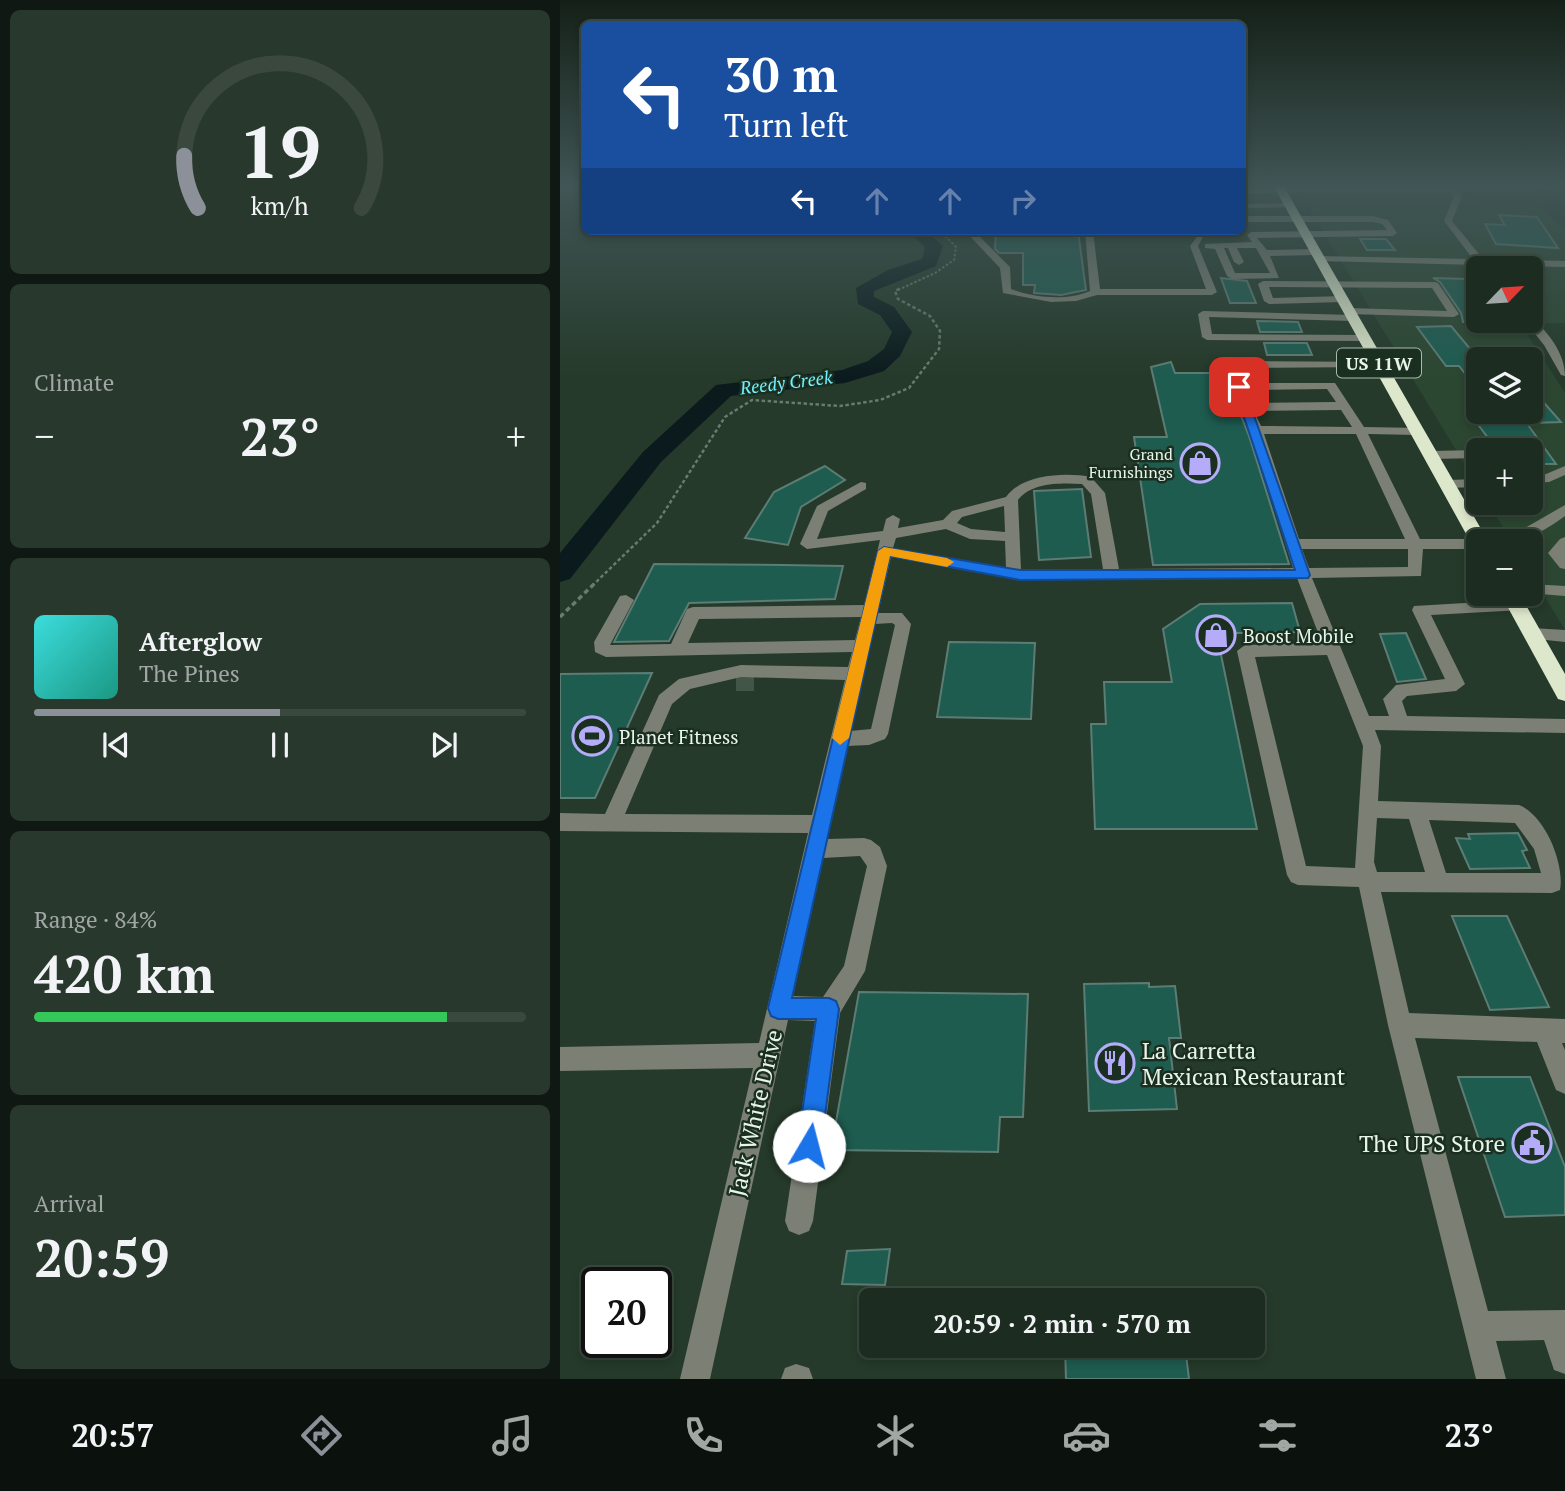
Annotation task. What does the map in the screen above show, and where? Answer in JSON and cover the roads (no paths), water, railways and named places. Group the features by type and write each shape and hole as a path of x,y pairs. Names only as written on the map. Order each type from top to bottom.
{"highway":[{"name":"US 11W","path":"1317,249 1472,529"},
{"path":"1516,606 1564,689"}],"street":[{"path":"988,249 1005,267 1006,291 1042,299 1087,297 1095,292 1212,292"},
{"path":"1091,249 1095,292"},
{"path":"1199,249 1212,292 1230,307 1454,314 1435,285 1262,284 1269,301 1349,310"},
{"path":"1220,249 1232,276 1241,268"},
{"path":"1233,249 1241,268"},
{"path":"1241,268 1276,276 1260,249"},
{"path":"1264,253 1302,249"},
{"path":"1329,249 1466,263"},
{"path":"1367,249 1426,253"},
{"path":"1544,264 1565,264"},
{"path":"1349,310 1301,318 1203,314 1207,337 1365,338"},
{"path":"1231,315 1236,337"},
{"path":"1301,318 1310,339"},
{"path":"1540,333 1565,373"},
{"path":"1379,364 1234,364 1231,367 1256,430 1303,575 1372,746 1364,862 1400,1025 1491,1379"},
{"path":"889,535 1014,574 1303,575 1416,572 1415,544 1360,430 1331,384 1239,387"},
{"path":"1247,407 1344,406"},
{"path":"1256,430 1417,431"},
{"path":"1431,455 1466,454"},
{"path":"1543,479 1565,470"},
{"path":"1014,574 1013,494 1028,487 1086,480 1098,493 1112,575"},
{"path":"1447,484 1466,483"},
{"path":"861,486 822,509 807,544 889,535 948,524 957,514 1011,500"},
{"path":"1534,529 1565,509"},
{"path":"948,524 955,530 969,534 1012,537"},
{"name":"Jack White Drive","path":"695,1379 778,1008 889,535"},
{"path":"1293,544 1466,542"},
{"path":"1565,542 1555,552 1565,564"},
{"path":"1543,590 1565,591"},
{"path":"626,600 605,635 601,648 606,651 862,646"},
{"path":"1401,724 1392,699 1402,690 1456,684 1420,610 1466,605"},
{"path":"677,650 693,613 896,617 903,624 879,734 869,738 840,739"},
{"path":"1532,634 1565,636"},
{"path":"1334,649 1245,651 1297,875 1448,884 1469,876 1552,876 1531,823 1519,814 1367,809"},
{"path":"611,822 665,700 685,684 783,672 855,674"},
{"path":"756,682 765,682 783,672"},
{"path":"1364,723 1565,726"},
{"path":"1416,811 1448,884"},
{"path":"560,822 822,824"},
{"path":"799,1221 829,1009 854,971 877,866 873,854 864,847 816,849"},
{"path":"778,1008 829,1009"},
{"path":"1400,1025 1555,1031 1565,1081"},
{"path":"560,1059 768,1055"},
{"path":"1477,1326 1560,1325 1565,1359"}],"waterway":[{"name":"Reedy Creek","path":"560,572 652,457 724,390 845,376 876,366 893,352 902,332 887,311 865,300 865,288 894,274 930,262 933,249"}],"tunnel":[{"path":"736,682 756,682"}],"place":[{"name":"Grand Furnishings","path":"1200,463"},
{"name":"Boost Mobile","path":"1216,635"},
{"name":"Planet Fitness","path":"592,736"},
{"name":"La Carretta Mexican Restaurant","path":"1115,1063"},
{"name":"The UPS Store","path":"1532,1143"}]}
